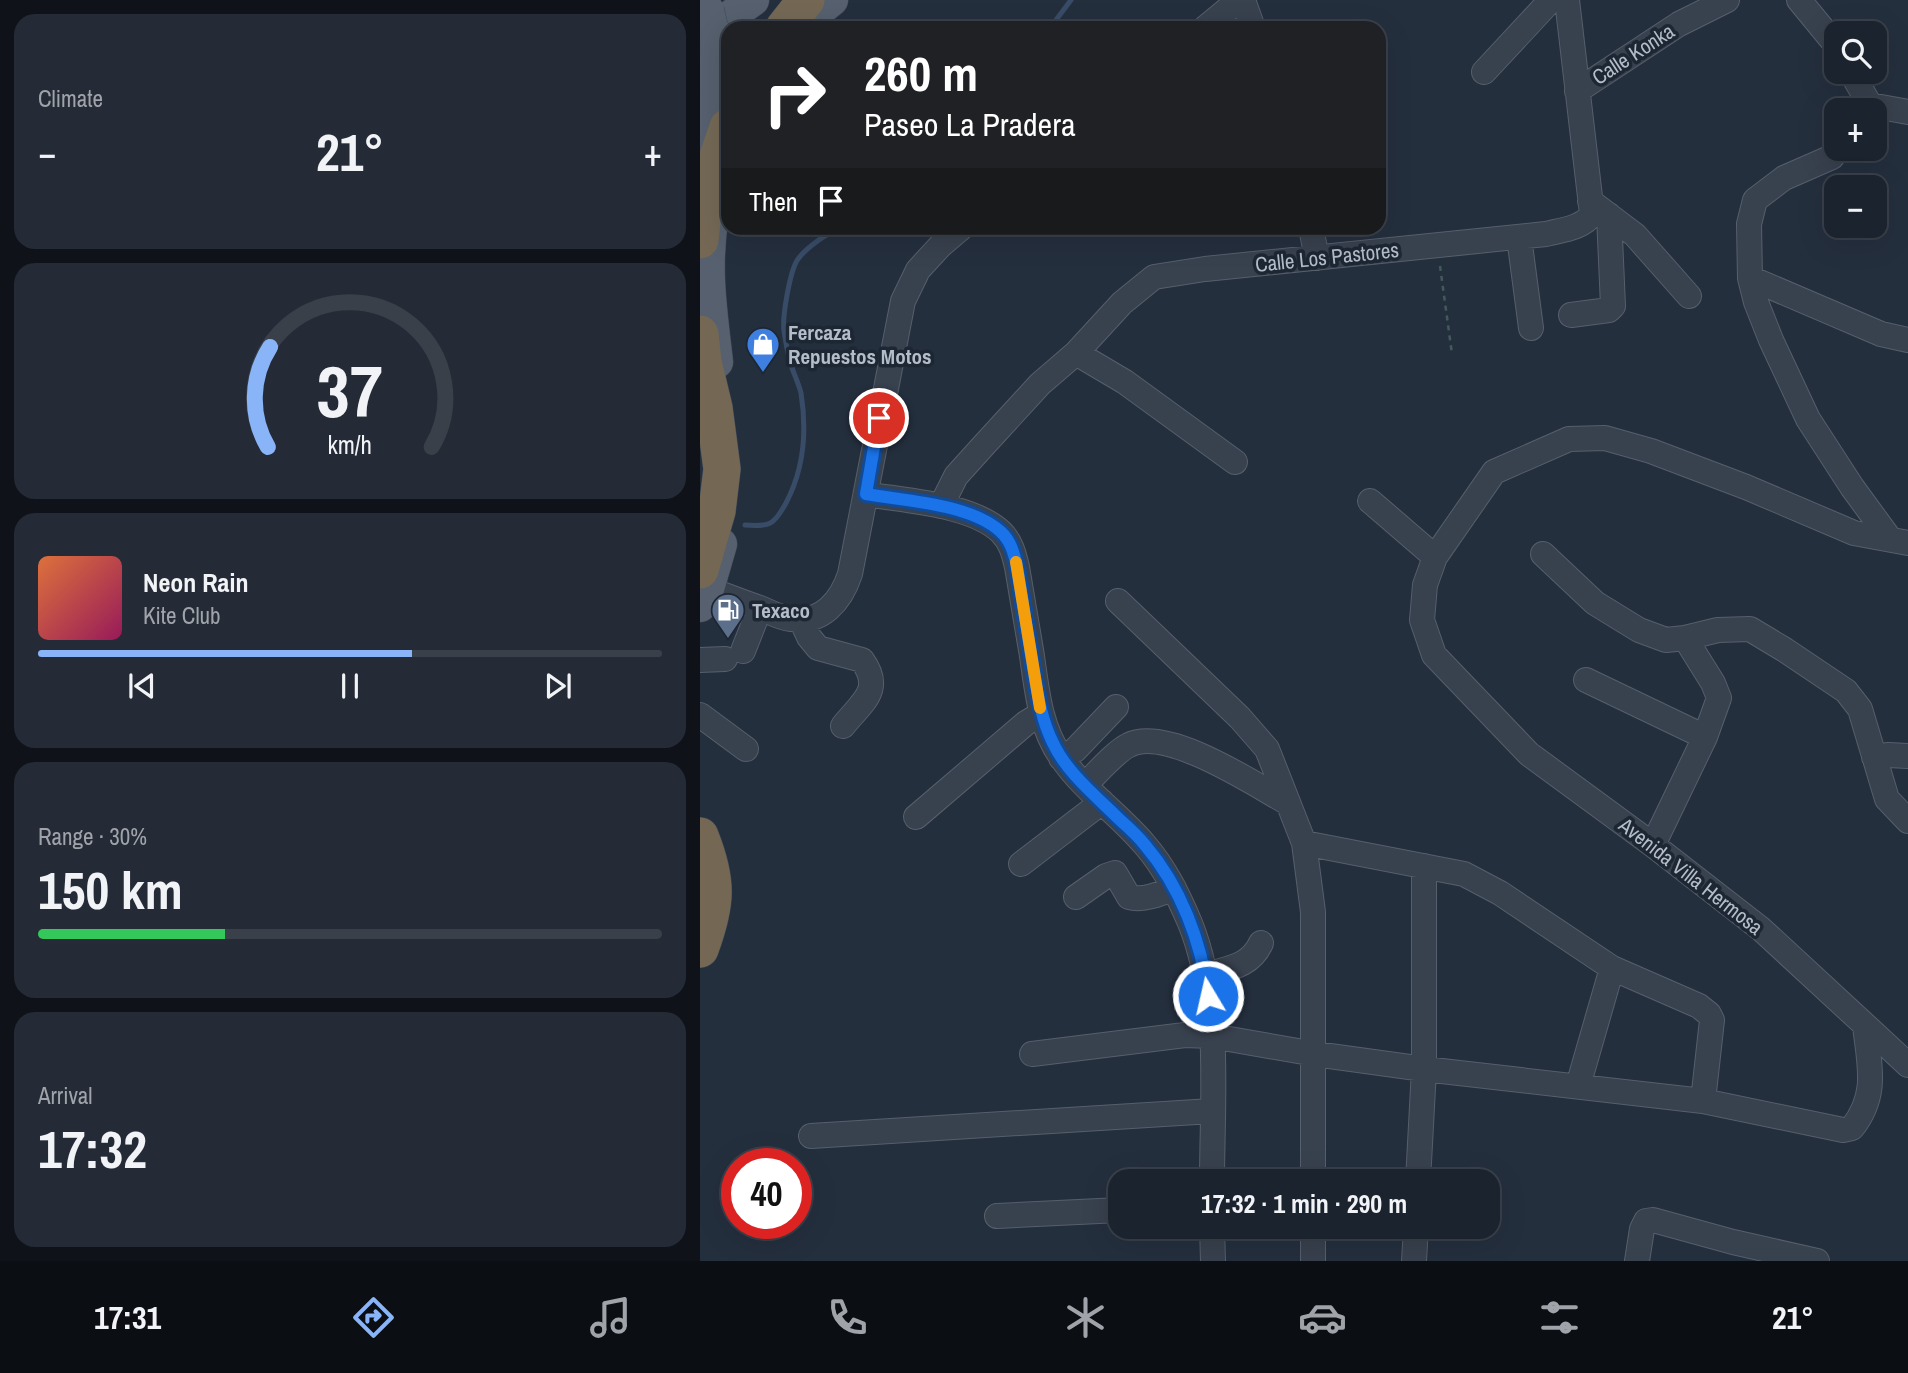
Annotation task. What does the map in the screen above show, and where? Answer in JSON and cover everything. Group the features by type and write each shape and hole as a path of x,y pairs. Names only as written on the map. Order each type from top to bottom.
{"highway":[{"path":"700,240 705,195 721,148"},
{"path":"700,334 722,469 703,589"},
{"path":"700,836 710,860 714,884 710,921 700,949"}],"main road":[{"path":"724,21 753,0"},
{"path":"709,5 712,44"},
{"path":"717,370 708,253 721,165 708,130 714,83 706,55 721,27"},
{"path":"700,305 728,423 732,468 720,549 703,589"},
{"path":"700,396 706,480 700,536"}],"street":[{"path":"1214,21 1241,0 1250,21"},
{"path":"1484,72 1551,0"},
{"path":"1567,0 1577,91 1600,208 1613,306 1609,310 1571,315"},
{"name":"Calle Konka","path":"1577,91 1679,24 1727,0"},
{"path":"1799,0 1824,30"},
{"path":"1887,110 1908,112"},
{"path":"1824,160 1784,178 1755,200 1749,224 1750,278 1766,327 1808,419 1852,487 1899,541"},
{"path":"1600,208 1635,235 1689,296"},
{"name":"Calle Los Pastores","path":"941,506 956,475 1040,384 1076,353 1122,303 1154,277 1205,269 1546,234 1588,221 1600,208"},
{"path":"703,589 789,619 813,618 836,603 850,574 902,301 918,270 953,235"},
{"path":"1312,235 1317,258"},
{"path":"1519,237 1531,328"},
{"path":"1750,278 1881,334 1908,340"},
{"path":"1076,353 1125,382 1235,462"},
{"name":"Avenida Villa Hermosa","path":"1899,541 1854,533 1746,487 1651,451 1605,438 1569,439 1494,472 1435,557 1425,585 1422,621 1434,655 1528,754 1653,845 1761,929 1908,1065"},
{"path":"866,494 941,506 971,515 989,523 1003,534 1012,548 1041,714 1053,744 1061,758 1145,844 1164,869 1200,951 1206,975 1212,1037 1212,1169"},
{"path":"1370,501 1435,557"},
{"path":"1544,554 1595,603 1639,630 1666,639 1685,638 1718,630 1750,629 1846,691 1860,709 1888,799 1908,821"},
{"path":"1118,601 1240,718 1267,749 1304,843 1314,912 1313,1169"},
{"path":"700,660 734,655 760,608"},
{"path":"801,620 818,648 862,660 872,678 872,690 842,726"},
{"path":"1653,845 1705,737 1719,698 1713,683 1685,638"},
{"path":"1586,680 1705,737"},
{"path":"1061,758 1075,750 1116,707"},
{"path":"916,817 1026,723 1041,714"},
{"path":"700,715 747,749"},
{"path":"1021,864 1093,793 1126,746 1137,742 1163,743 1191,751 1288,803"},
{"path":"1874,757 1908,756"},
{"path":"1304,843 1464,874 1500,893 1612,968 1699,1006 1712,1020 1703,1101"},
{"path":"1419,1169 1424,1069 1424,866"},
{"path":"1076,897 1115,873 1129,897 1135,899 1157,895 1174,888"},
{"path":"1206,975 1247,962 1257,952 1261,943"},
{"path":"1578,1086 1612,968"},
{"path":"1032,1054 1185,1035 1212,1037 1424,1069 1703,1101 1843,1130 1852,1128 1866,1106 1871,1086 1865,1025"},
{"path":"811,1136 1212,1111"},
{"path":"997,1216 1108,1211"},
{"path":"1637,1261 1642,1229 1646,1221 1653,1220 1731,1251 1818,1261"},
{"path":"1212,1239 1213,1261"},
{"path":"1313,1239 1313,1261"},
{"path":"1414,1261 1415,1239"}],"path":[{"path":"1436,246 1452,354"}],"waterway":[{"path":"1055,21 1071,0"},
{"path":"745,525 766,525 774,520 786,503 797,477 803,450 804,421 801,393 789,359 784,315 792,273 798,259 827,235"}],"slow traffic":[{"path":"1016,562 1040,708"}],"place":[{"name":"Fercaza Repuestos Motos","path":"763,374"},
{"name":"Texaco","path":"728,640"}],"route":[{"path":"879,418 866,494 941,506 971,515 989,523 1003,534 1012,548 1045,726 1061,758 1145,844 1164,869 1200,951 1208,996"}]}
